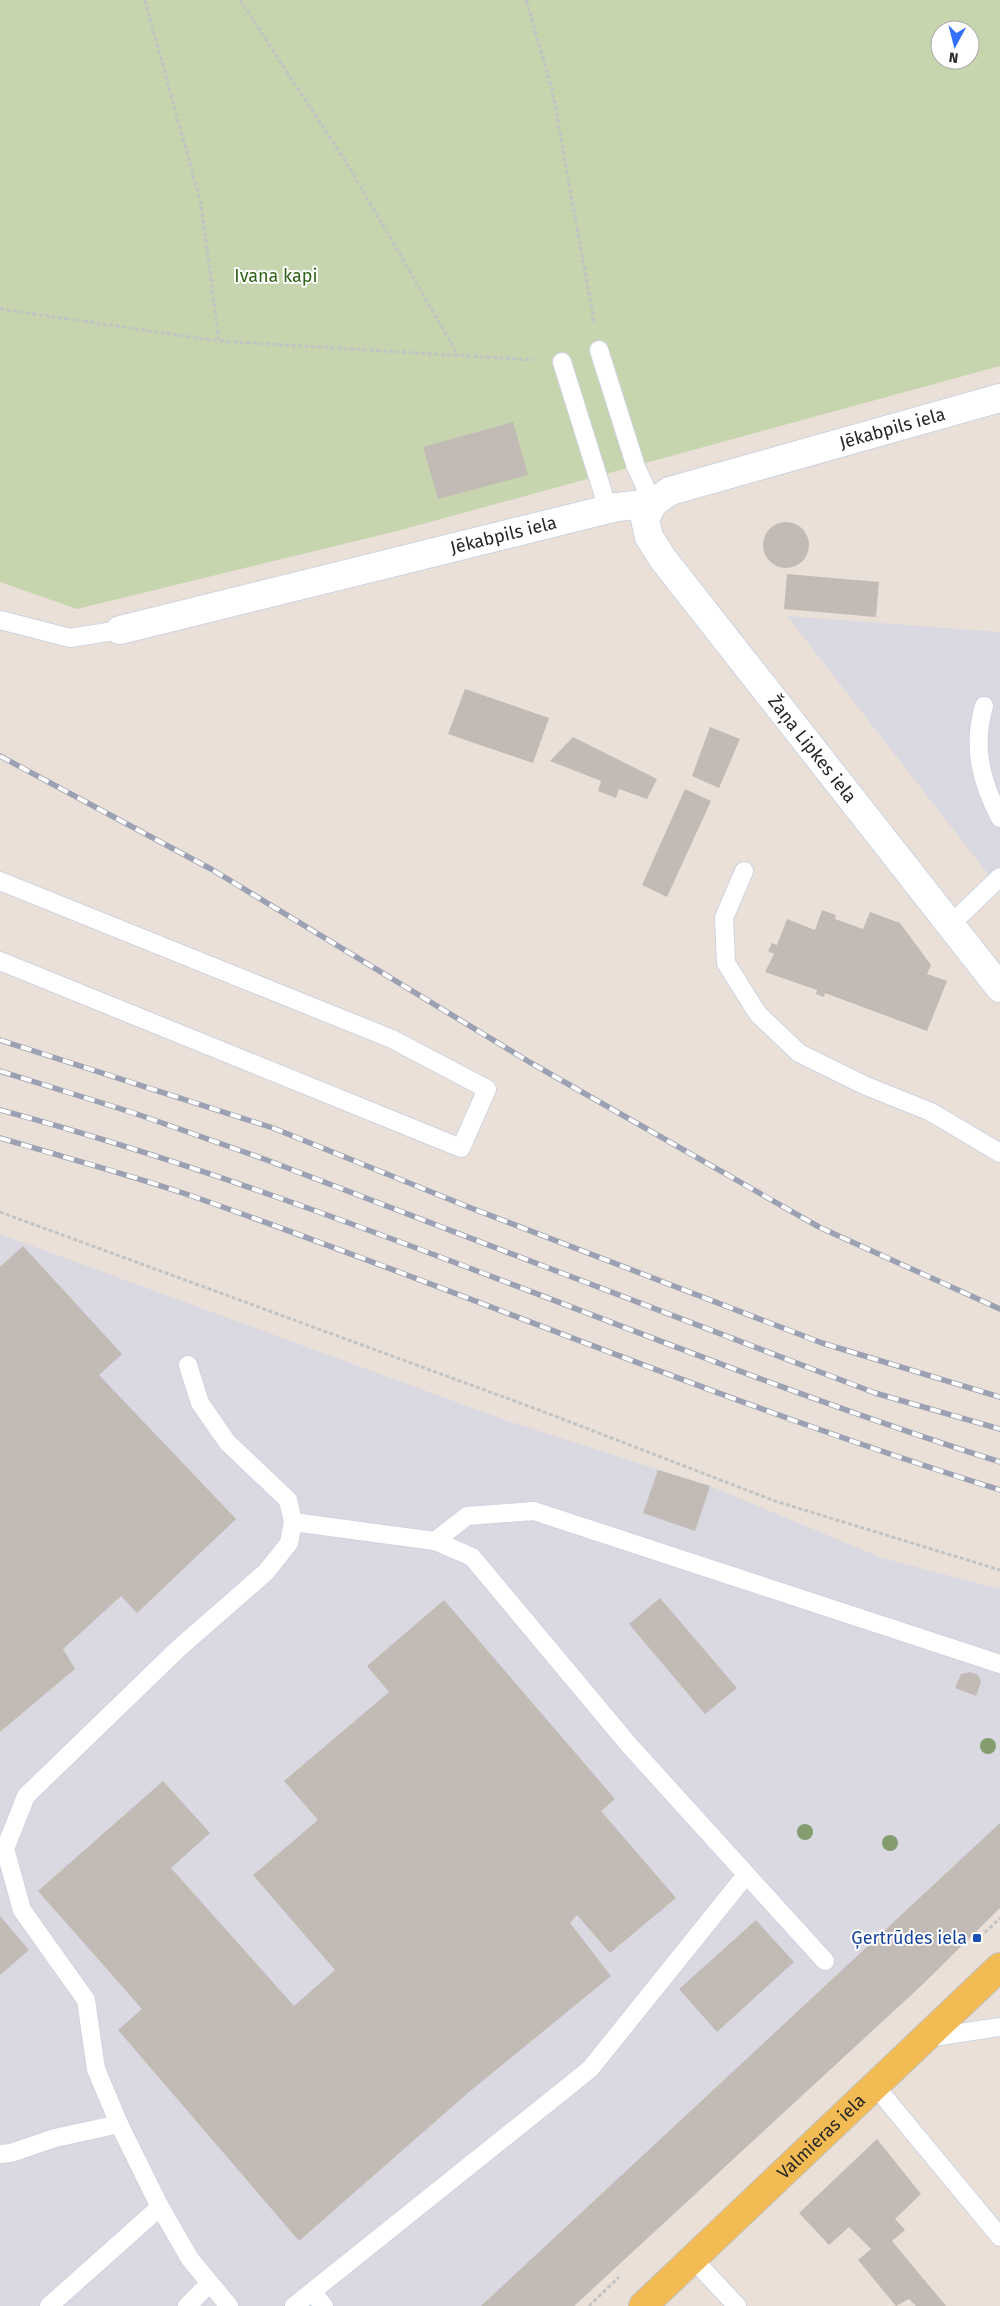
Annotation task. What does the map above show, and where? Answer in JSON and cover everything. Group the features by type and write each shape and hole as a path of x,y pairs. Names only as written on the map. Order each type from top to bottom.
{"main road":[{"name":"Valmieras iela","path":"643,2306 928,2038 1000,1967"}],"street":[{"name":"Jēkabpils iela","path":"120,630 608,509 653,503 670,491 1000,398"},
{"name":"Žaņa Lipkes iela","path":"653,503 645,519 649,537 663,559 1000,988"}],"lane":[{"path":"598,350 636,467 653,503"},
{"path":"562,362 608,509"},
{"name":"Jēkabpils iela","path":"0,620 70,638 120,630"},
{"path":"984,706 979,722 978,758 984,784 1000,818"},
{"path":"744,871 724,918 726,963 758,1014 799,1053 864,1085 931,1112 1000,1153"},
{"path":"950,925 1000,877"},
{"path":"0,881 392,1039 487,1089 461,1148 0,961"},
{"path":"188,1366 200,1403 227,1442 288,1500 294,1522 289,1543 266,1572 179,1648 26,1796 5,1849 22,1910 86,2000 96,2069 160,2207 175,2237 229,2306"},
{"path":"434,1541 467,1516 534,1511 1000,1664"},
{"path":"294,1522 434,1541 472,1557 629,1745 825,1961"},
{"path":"294,2306 590,2069 746,1875"},
{"path":"928,2038 1000,2027"},
{"path":"876,2087 1000,2238"},
{"path":"0,2154 11,2153 55,2138 120,2124"},
{"path":"49,2306 160,2207"},
{"path":"693,2259 738,2306"},
{"path":"187,2306 210,2283"},
{"path":"312,2292 324,2306"}],"path":[{"path":"145,0 201,204 219,341"},
{"path":"240,0 349,167 458,355"},
{"path":"526,0 552,89 598,350"},
{"path":"0,309 219,341 562,362"},
{"path":"0,1212 539,1410 775,1500 1000,1570"}],"shaded area":[{"path":"787,616 1000,632 1000,890 995,883"},
{"path":"0,1234 505,1420 710,1486 882,1558 1000,1589 1000,1908 922,1985 574,2306 0,2306"}],"green space":[{"name":"Ivana kapi","path":"0,0 1000,0 1000,366 397,531 77,609 0,582"}],"building":[{"path":"513,422 528,475 438,499 423,447"},
{"path":"786,522 799,526 805,532 809,545 805,558 799,564 786,568 773,564 767,558 763,545 767,532 773,526"},
{"path":"787,574 879,582 876,617 784,609"},
{"path":"465,689 549,718 533,763 448,734"},
{"path":"710,727 740,739 719,788 692,776"},
{"path":"573,737 657,779 647,799 619,789 616,798 598,791 601,781 550,761"},
{"path":"685,789 711,801 667,897 642,885"},
{"path":"822,910 836,915 835,919 863,929 870,912 900,923 931,965 927,974 947,981 927,1031 825,993 824,997 816,994 817,990 765,972 774,954 768,951 772,943 777,945 787,919 815,930"},
{"path":"23,1246 122,1354 99,1375 236,1519 137,1613 121,1596 63,1649 75,1669 0,1732 0,1267"},
{"path":"658,1470 710,1486 695,1531 643,1513"},
{"path":"660,1598 737,1688 705,1714 629,1624"},
{"path":"444,1600 615,1799 601,1811 676,1898 610,1953 577,1915 570,1923 611,1976 469,2092 299,2241 118,2030 142,2009 38,1891 163,1781 210,1833 171,1868 294,2006 335,1970 253,1875 318,1820 284,1781 389,1692 367,1666"},
{"path":"970,1672 978,1675 981,1682 976,1696 955,1688 961,1674"},
{"path":"1000,1823 1000,1908 922,1985 574,2306 481,2306"},
{"path":"0,1916 29,1950 0,1975"},
{"path":"756,1920 794,1962 717,2032 679,1989"},
{"path":"877,2139 921,2194 895,2219 905,2230 892,2241 946,2306 916,2306 909,2299 896,2306 858,2260 871,2249 849,2227 829,2245 799,2213"}],"railway":[{"path":"0,756 211,869 531,1063 819,1227 1000,1309"},
{"path":"0,1040 273,1128 471,1208 822,1343 1000,1397"},
{"path":"0,1071 134,1113 264,1159 875,1393 1000,1429"},
{"path":"0,1110 127,1147 253,1189 378,1234 750,1375 874,1420 1000,1462"},
{"path":"0,1138 189,1195 290,1231 795,1421 897,1457 1000,1490"}],"place":[{"name":"Ģertrūdes iela","path":"977,1938"}]}
